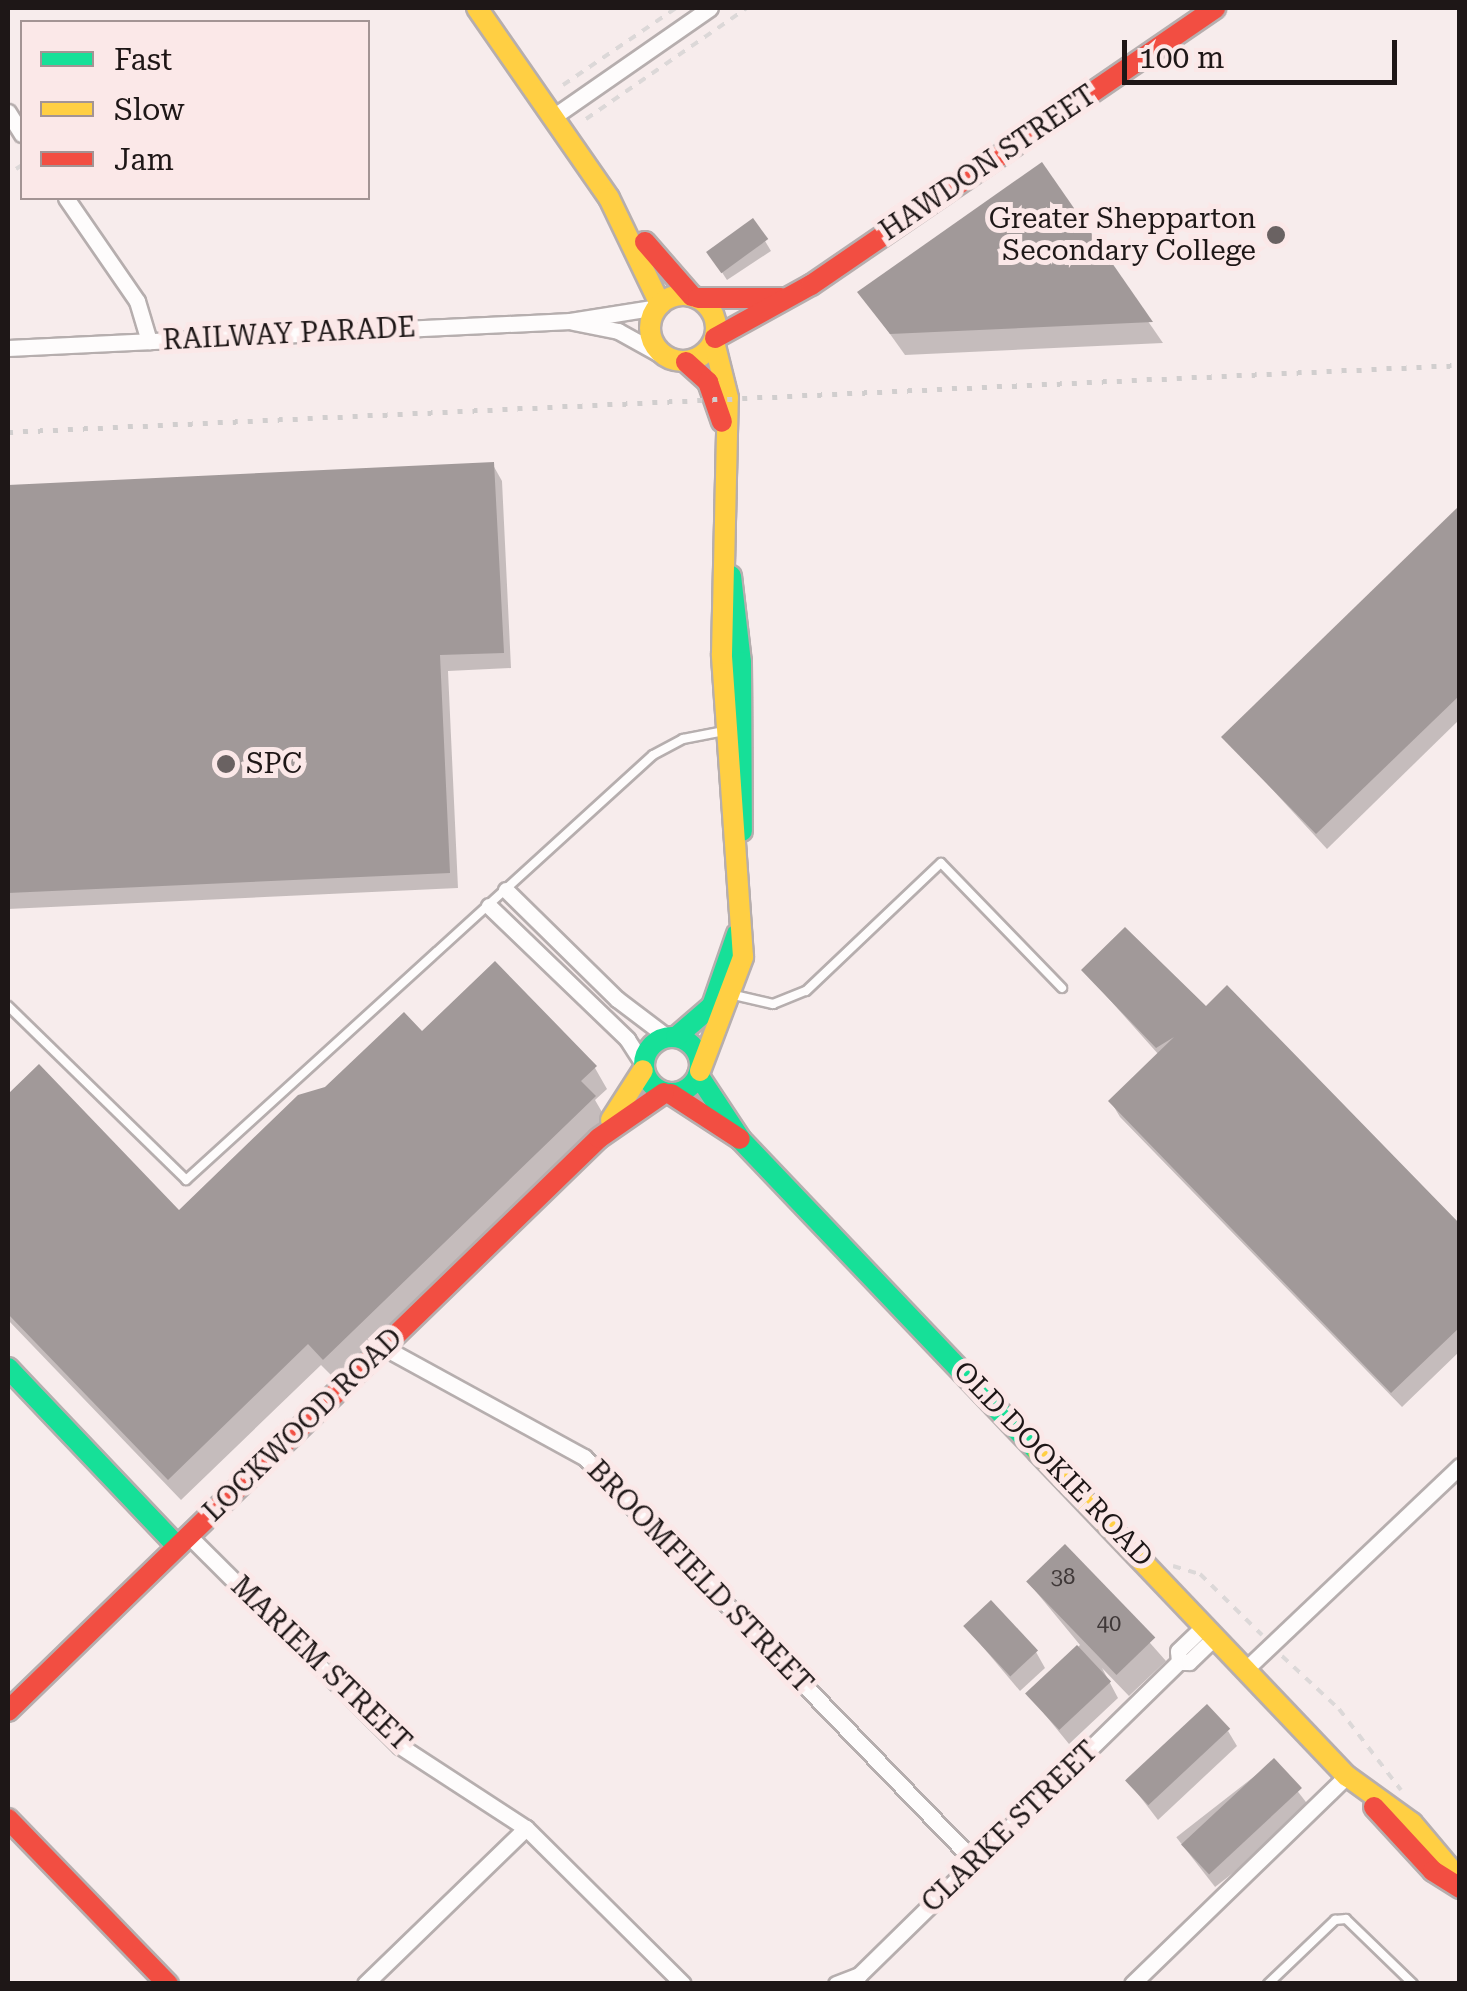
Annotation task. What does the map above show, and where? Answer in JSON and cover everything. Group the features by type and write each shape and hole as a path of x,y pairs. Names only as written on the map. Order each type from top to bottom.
{"street":[{"path":"477,8 608,198 641,253 658,305 650,334 676,360 708,382 726,444"},
{"path":"553,117 710,8"},
{"name":"HAWDON STREET","path":"715,340 811,285 1215,8"},
{"path":"488,906 627,1039 643,1067 668,1093 691,1086 734,995 743,957 740,853 746,793 734,730 725,369 715,340 716,319 608,198"},
{"path":"67,200 136,301 149,341"},
{"name":"HAWDON STREET","path":"695,297 760,301 811,285"},
{"path":"658,305 695,297"},
{"name":"RAILWAY PARADE","path":"8,348 570,321 658,305"},
{"name":"RAILWAY PARADE","path":"570,321 618,331 676,360"},
{"path":"676,360 715,340"},
{"path":"506,890 617,1000 698,1052 699,1073"},
{"path":"643,1067 650,1046 672,1037 712,1006 741,922"},
{"name":"LOCKWOOD ROAD","path":"599,1138 643,1067"},
{"name":"OLD DOOKIE ROAD","path":"699,1073 742,1140 1144,1559 1433,1871 1460,1888"},
{"name":"LOCKWOOD ROAD","path":"8,1711 599,1138 668,1093"},
{"name":"OLD DOOKIE ROAD","path":"668,1093 742,1140"},
{"name":"BROOMFIELD STREET","path":"383,1348 584,1457 975,1862"},
{"path":"8,1368 183,1541"},
{"path":"1246,1669 1460,1466"},
{"name":"MARIEM STREET","path":"183,1541 400,1746 526,1828 683,1984"},
{"name":"CLARKE STREET","path":"836,1984 859,1975 1179,1662 1178,1651 1211,1630"},
{"path":"1140,1981 1354,1783"},
{"name":"OLD DOOKIE ROAD","path":"1354,1783 1412,1823 1460,1880"},
{"path":"8,1819 168,1984"},
{"path":"365,1984 526,1828"}],"lane":[{"path":"8,1006 186,1180 653,756 683,739 734,730"},
{"path":"734,995 773,1004 806,991 941,863 1062,988"},
{"path":"1268,1984 1335,1920 1346,1919 1413,1984"}],"path":[{"path":"563,85 676,8"},
{"path":"586,118 747,8"},
{"path":"16,170 20,167"},
{"path":"1144,1559 1200,1574 1339,1709 1373,1761 1408,1797"}],"building":[{"path":"1042,162 1153,322 890,334 857,292"},
{"path":"753,218 768,239 721,273 706,252"},
{"name":"SPC","path":"494,462 504,653 440,655 450,873 8,893 8,485"},
{"path":"1460,505 1460,695 1316,834 1221,737"},
{"path":"1125,927 1206,1006 1227,985 1460,1224 1460,1327 1391,1393 1108,1101 1174,1037 1156,1048 1081,970"},
{"path":"495,961 597,1066 581,1081 596,1096 323,1360 308,1344 168,1480 8,1314 8,1094 39,1064 179,1210 298,1095 325,1087 404,1012 422,1031"},
{"path":"1065,1544 1155,1638 1116,1675 1026,1582"},
{"path":"991,1600 1038,1650 1010,1676 963,1626"},
{"path":"1077,1645 1111,1682 1059,1730 1025,1693"},
{"path":"1207,1704 1230,1729 1148,1805 1125,1780"},
{"path":"1274,1758 1302,1788 1209,1875 1181,1845"}],"railway":[{"path":"8,432 1460,365"}],"traffic: fast":[{"path":"731,576 741,662 742,831"},
{"path":"676,1037 712,1006 737,934"},
{"path":"672,1037 692,1045 700,1065 692,1085 672,1093 652,1085 644,1065 652,1045 672,1037"},
{"path":"698,1075 741,1140 1038,1452"},
{"path":"8,1368 177,1546"}],"traffic: slow":[{"path":"477,8 609,198 660,304"},
{"path":"683,295 707,304 716,328 707,352 683,361 659,352 650,328 659,304 683,295"},
{"path":"700,1071 743,957 722,654 728,398 714,342"},
{"path":"611,1120 643,1070"},
{"path":"1038,1452 1347,1776 1412,1823 1460,1880"}],"traffic: jam":[{"path":"715,338 811,285 1215,8"},
{"path":"645,242 692,296"},
{"path":"698,298 781,298"},
{"path":"686,362 708,382 722,422"},
{"path":"8,1711 599,1138 664,1093"},
{"path":"671,1094 740,1139"},
{"path":"1374,1807 1433,1871 1460,1888"},
{"path":"8,1819 168,1984"}],"place":[{"name":"Greater Shepparton Secondary College","path":"1276,235"},
{"name":"SPC","path":"226,764"}]}
